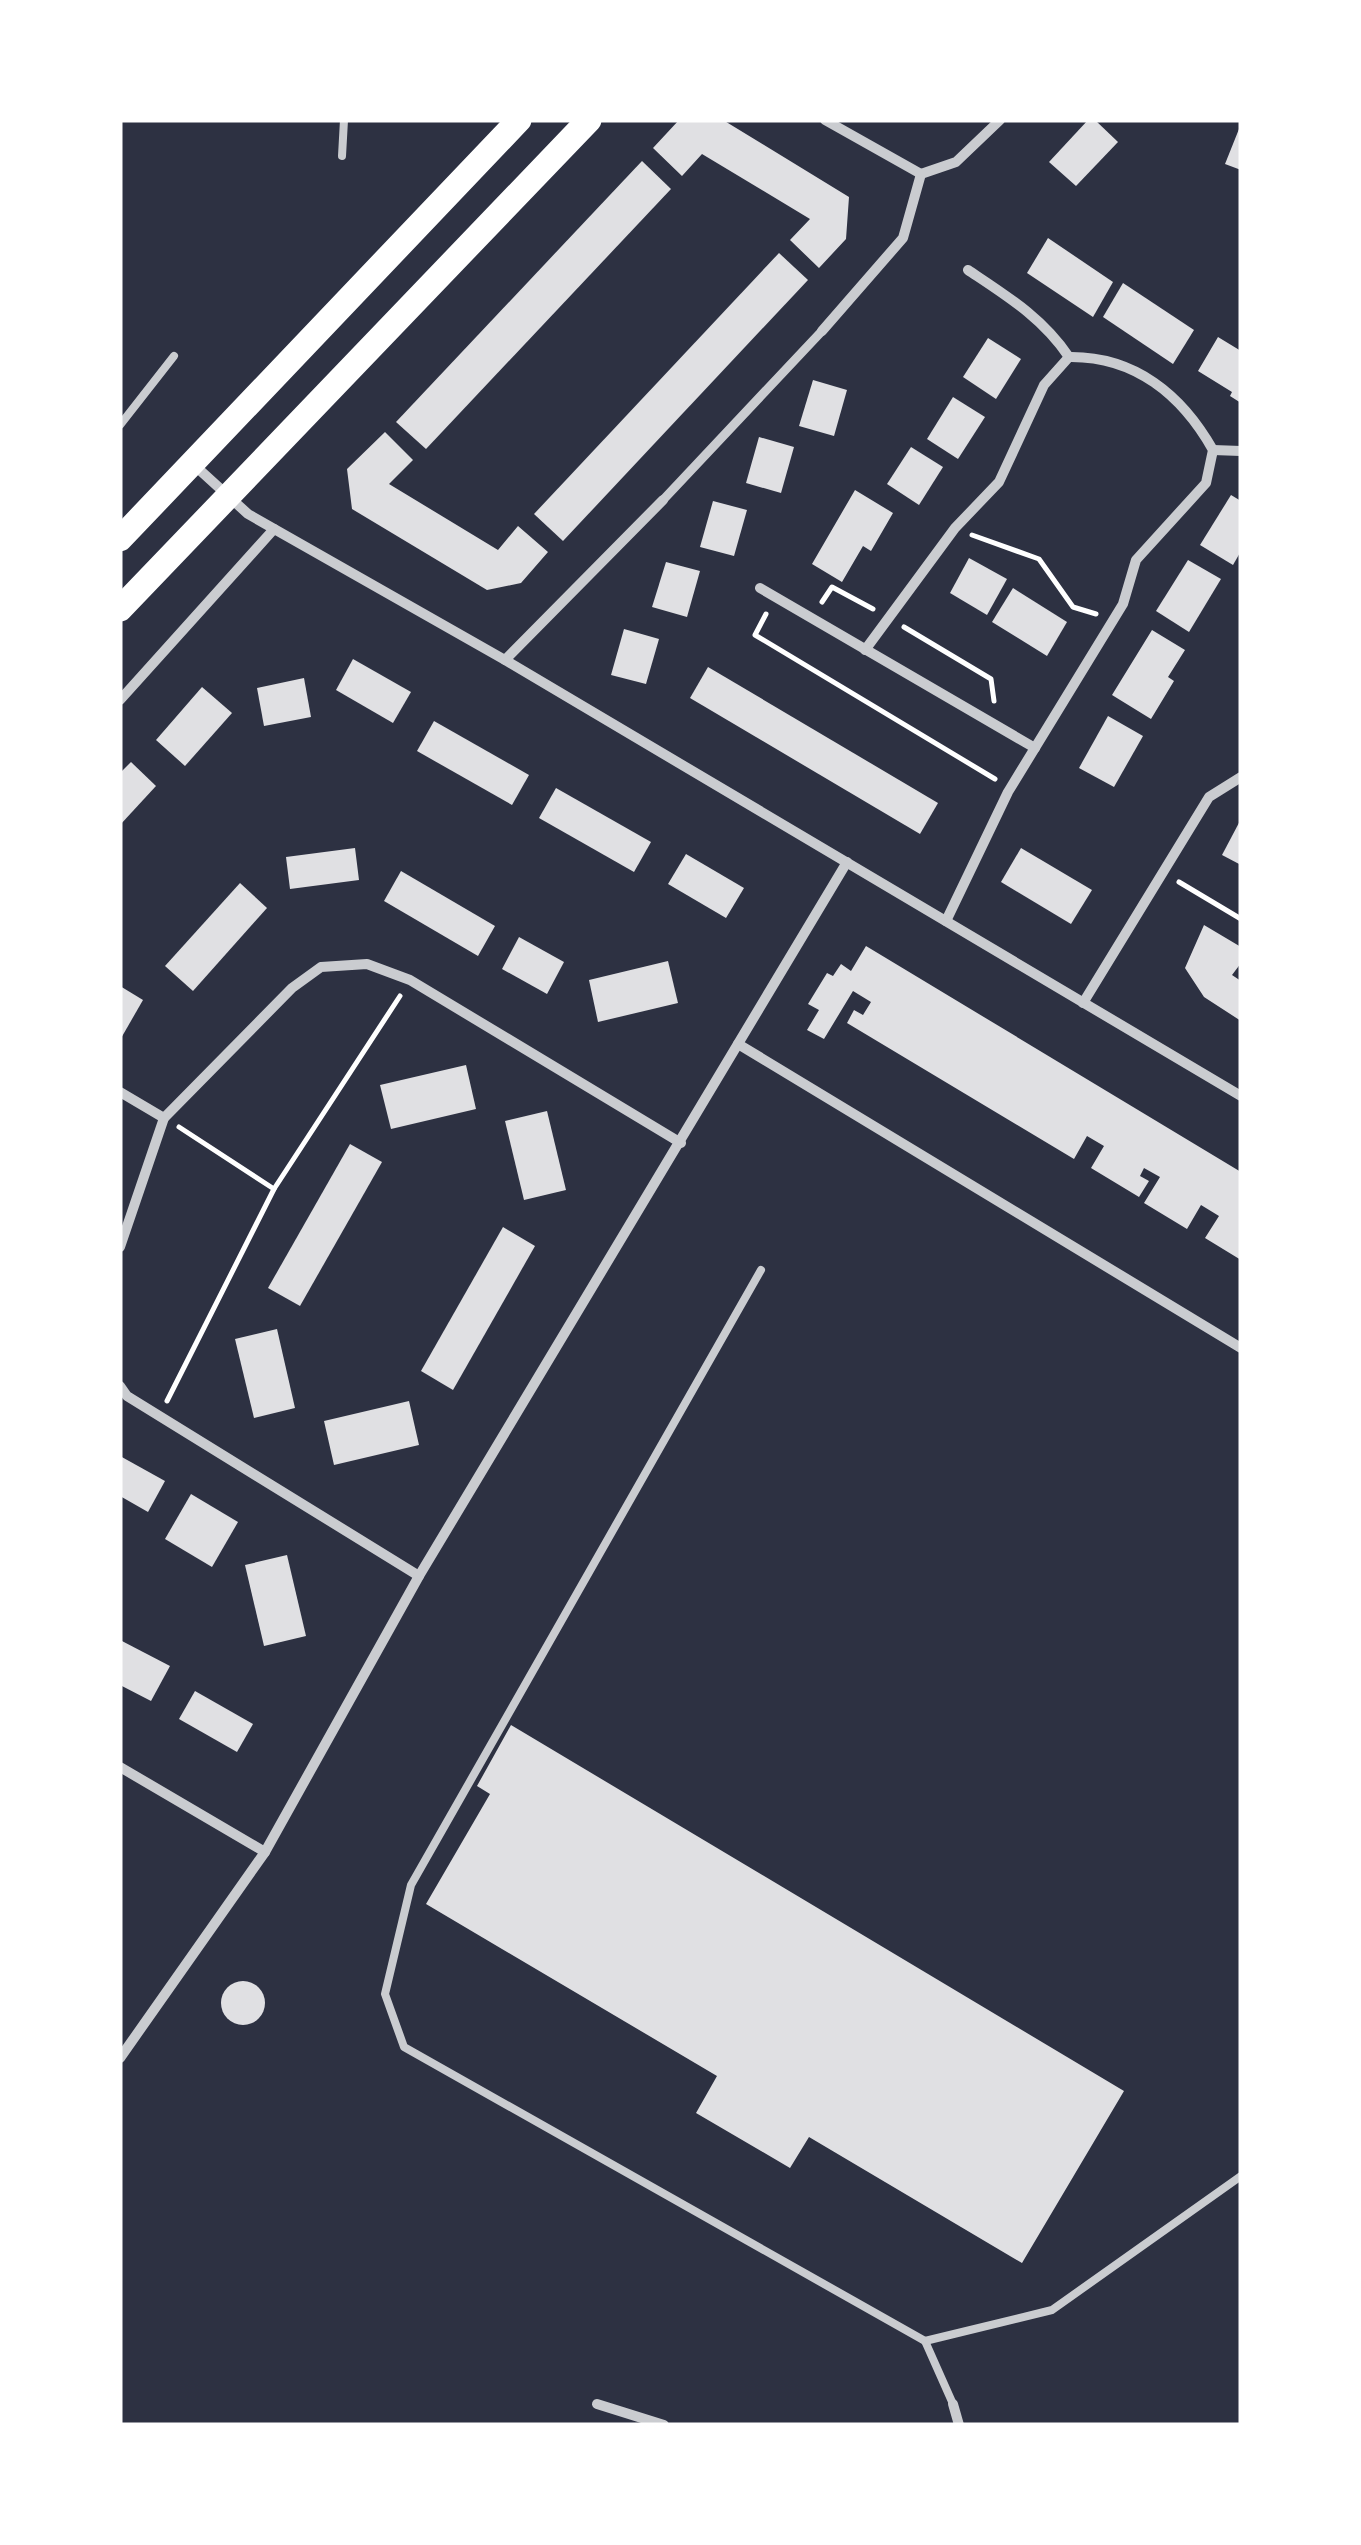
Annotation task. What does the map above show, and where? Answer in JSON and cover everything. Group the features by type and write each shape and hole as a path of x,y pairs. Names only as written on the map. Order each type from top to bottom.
{"main road":[{"path":"120,539 519,120"},
{"path":"120,609 589,120"}],"street":[{"path":"825,120 921,174 956,162 1000,120"},
{"path":"505,660 663,500 822,331 903,238 921,174"},
{"path":"968,270 1039,320 1069,358"},
{"path":"865,650 955,528 999,482 1044,385 1069,358 1104,356 1182,401 1212,450 1206,484 1136,560 1113,620 1008,792 946,921"},
{"path":"1212,450 1241,451"},
{"path":"192,462 227,495 274,529 505,660 1241,1096"},
{"path":"120,700 274,529"},
{"path":"760,588 1035,748"},
{"path":"1083,1003 1209,797 1241,777"},
{"path":"120,2058 265,1852 419,1576 847,862"},
{"path":"120,1248 164,1118 292,988 321,967 367,964 410,980 681,1142"},
{"path":"738,1044 1241,1348"},
{"path":"120,1092 164,1118"},
{"path":"120,1386 127,1396 419,1576"},
{"path":"120,1768 265,1852"},
{"path":"597,2404 664,2425"},
{"path":"953,2404 958,2425"}],"lane":[{"path":"342,156 344,120"},
{"path":"120,425 174,356"},
{"path":"761,1270 412,1885 385,1994 404,2047 925,2341 953,2404"},
{"path":"925,2341 1052,2310 1241,2176"}],"path":[{"path":"955,528 1039,559 1073,607 1113,620"},
{"path":"811,618 832,587 889,618 991,679 994,724"},
{"path":"774,597 754,636 993,777 1008,792"},
{"path":"1163,873 1241,919"},
{"path":"160,1416 274,1188 410,980"},
{"path":"164,1118 274,1188"}],"building":[{"path":"679,120 723,120 849,197 846,239 819,268 790,240 810,219 702,154 682,176 653,148"},
{"path":"1088,120 1095,120 1118,142 1076,186 1049,162"},
{"path":"1241,124 1241,170 1225,164"},
{"path":"642,161 671,189 426,449 396,422"},
{"path":"1048,238 1113,282 1093,317 1027,273"},
{"path":"779,253 808,280 563,541 534,514"},
{"path":"1123,283 1194,330 1173,364 1103,317"},
{"path":"1218,337 1241,351 1241,403 1230,396 1232,392 1198,371"},
{"path":"988,338 1021,359 996,399 963,377"},
{"path":"813,380 847,390 834,436 799,426"},
{"path":"953,397 985,417 958,459 927,439"},
{"path":"385,432 413,460 389,484 498,550 518,526 548,552 521,583 487,590 352,509 347,469"},
{"path":"759,437 794,447 781,493 746,483"},
{"path":"911,447 943,467 919,505 887,484"},
{"path":"855,490 893,513 871,551 863,546 842,582 812,564"},
{"path":"1231,495 1241,501 1241,551 1233,565 1200,545"},
{"path":"713,501 747,510 734,556 700,547"},
{"path":"969,558 1007,579 987,615 950,593"},
{"path":"1188,560 1221,579 1189,632 1156,611"},
{"path":"666,562 700,571 687,617 652,607"},
{"path":"1013,588 1067,622 1047,656 992,622"},
{"path":"624,629 659,639 646,684 611,675"},
{"path":"1152,630 1185,650 1168,677 1174,681 1151,719 1112,695"},
{"path":"353,659 411,692 393,723 336,690"},
{"path":"708,667 938,803 920,834 690,698"},
{"path":"304,678 311,717 264,726 257,688"},
{"path":"202,687 232,713 185,766 156,740"},
{"path":"1108,716 1143,736 1114,787 1079,768"},
{"path":"434,721 529,775 512,805 417,751"},
{"path":"131,762 156,786 120,825 120,773"},
{"path":"556,788 651,842 634,872 539,818"},
{"path":"1241,819 1241,865 1222,855"},
{"path":"355,848 359,880 290,889 286,857"},
{"path":"1021,848 1092,890 1071,924 1001,882"},
{"path":"686,854 744,888 726,918 668,884"},
{"path":"401,871 495,926 478,956 384,901"},
{"path":"240,883 267,908 193,991 165,966"},
{"path":"1204,925 1241,947 1241,963 1232,975 1241,981 1241,1021 1204,997 1185,968"},
{"path":"519,937 564,962 547,994 502,969"},
{"path":"866,946 1241,1172 1241,1260 1205,1238 1219,1216 1201,1205 1187,1229 1144,1203 1160,1177 1144,1168 1140,1176 1149,1181 1139,1197 1091,1168 1104,1146 1087,1136 1074,1159 847,1023 854,1010 863,1015 871,1002 853,991 824,1039 807,1030 819,1010 808,1004 827,973 833,976 841,964 851,971"},
{"path":"668,961 678,1003 598,1022 589,980"},
{"path":"120,986 143,1000 120,1040"},
{"path":"466,1065 476,1109 391,1129 380,1085"},
{"path":"547,1111 566,1190 524,1200 505,1121"},
{"path":"350,1144 382,1162 300,1306 268,1288"},
{"path":"503,1227 535,1246 453,1390 421,1371"},
{"path":"277,1329 295,1408 254,1418 235,1339"},
{"path":"409,1401 419,1445 334,1465 324,1421"},
{"path":"120,1456 165,1481 148,1512 120,1496"},
{"path":"191,1494 238,1522 212,1567 165,1539"},
{"path":"287,1555 306,1636 264,1646 245,1565"},
{"path":"120,1640 170,1666 151,1701 120,1685"},
{"path":"195,1691 253,1724 237,1752 179,1719"},
{"path":"511,1725 1124,2091 1022,2263 809,2137 790,2168 696,2113 717,2076 426,1904 490,1794 477,1786"},
{"path":"243,1981 259,1987 265,2003 259,2019 243,2025 227,2019 221,2003 227,1987"}]}
